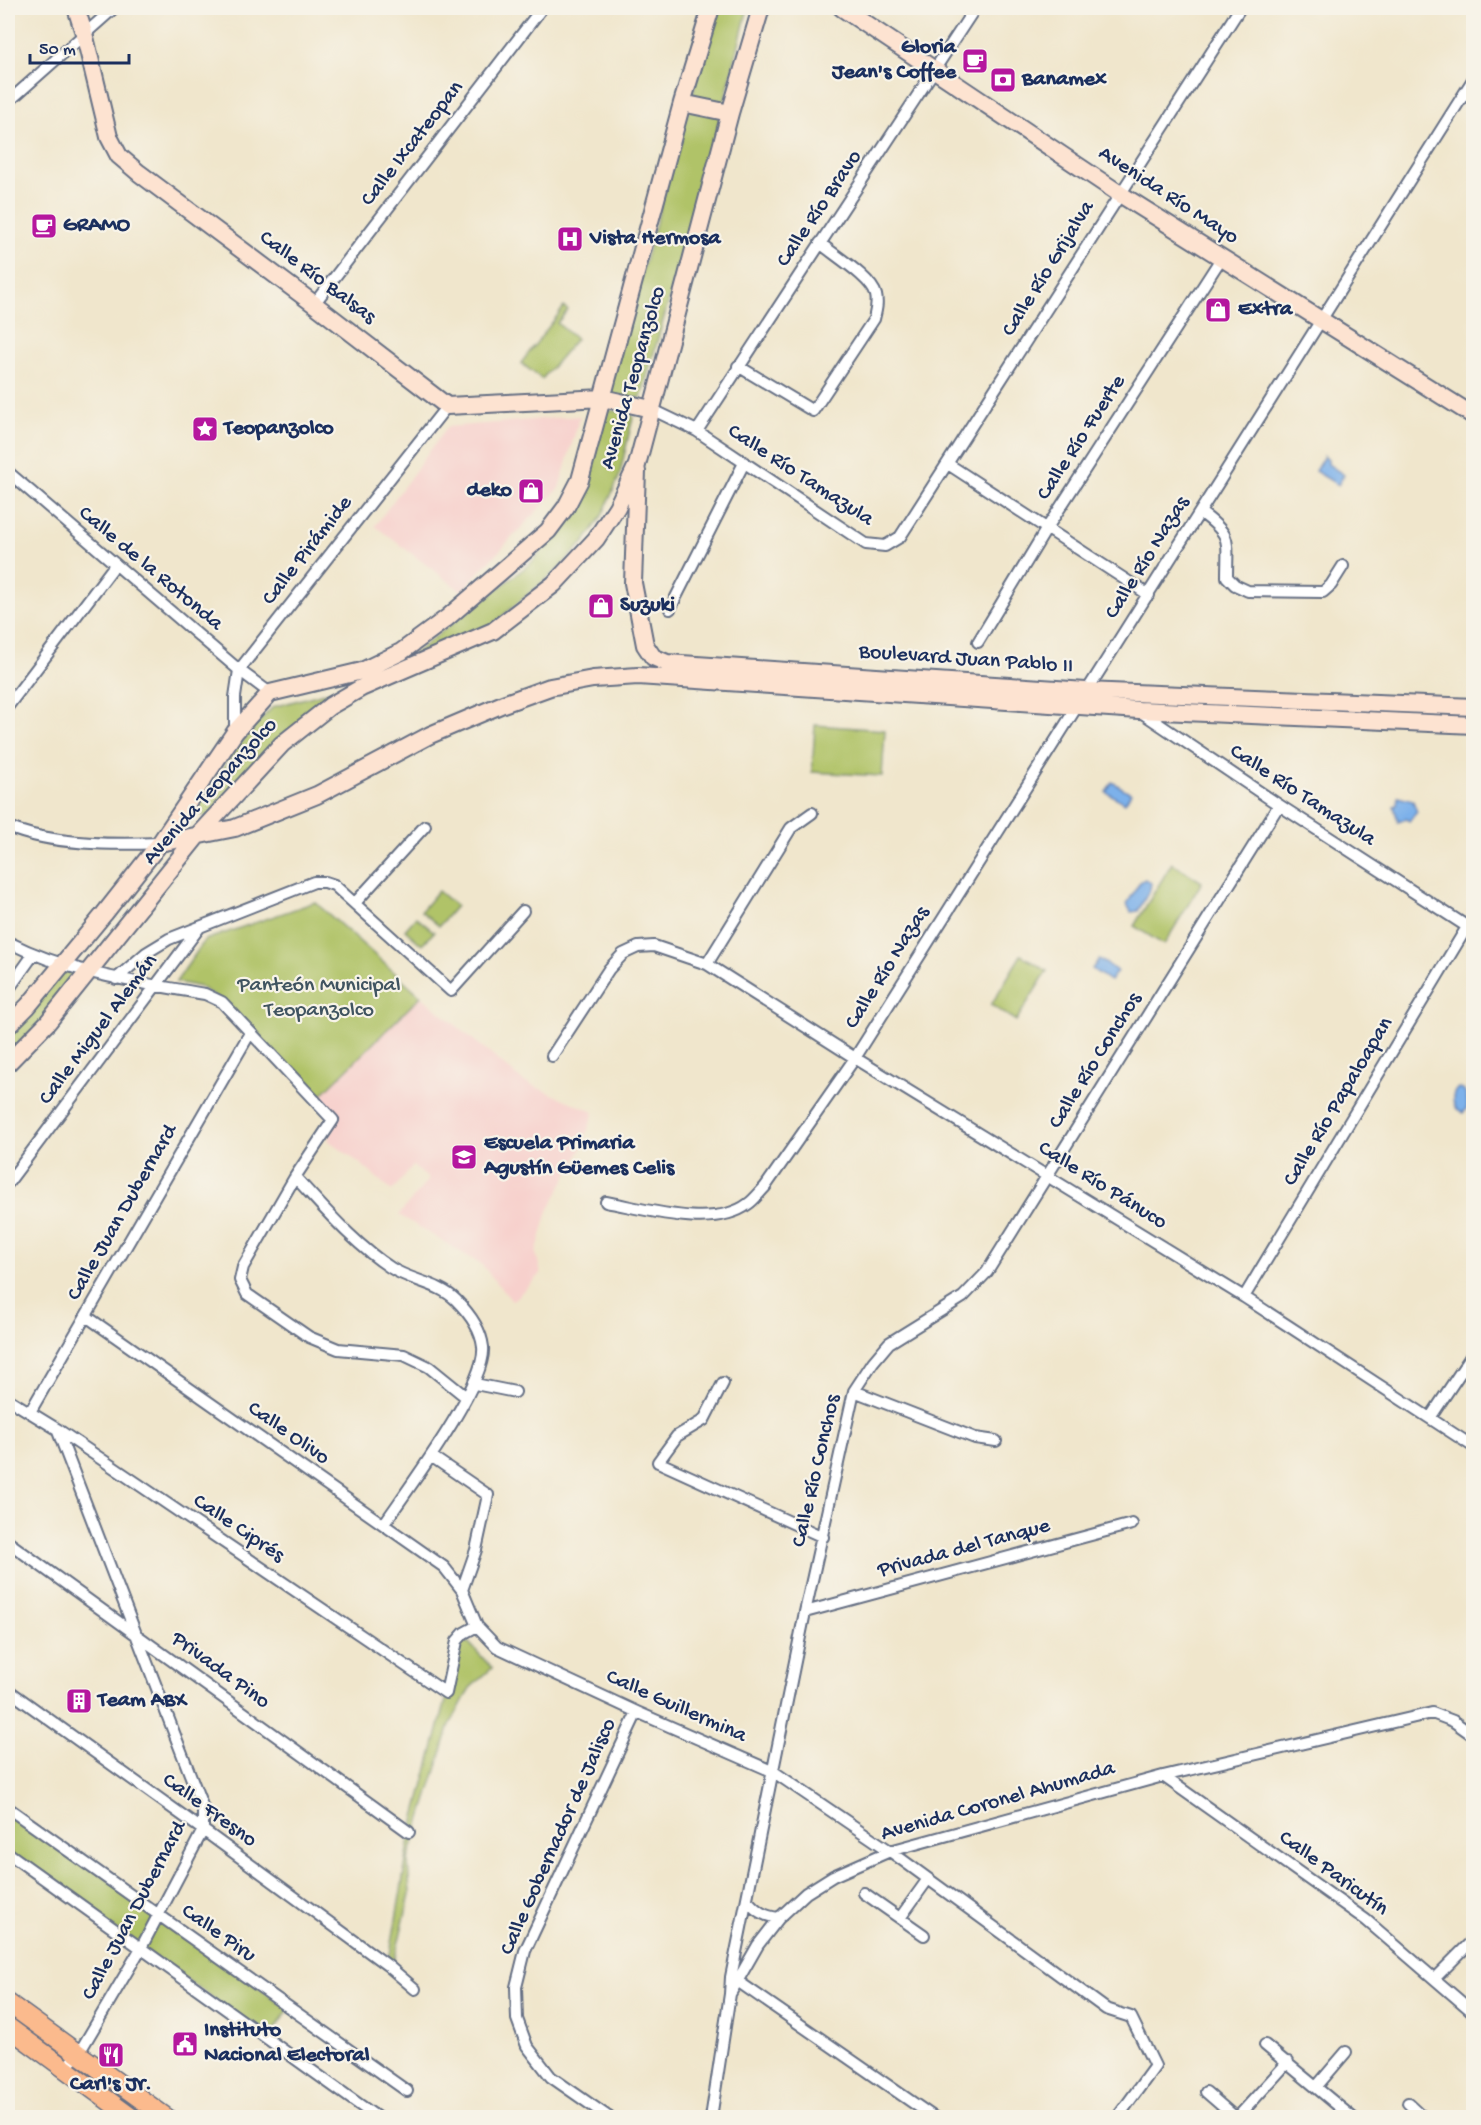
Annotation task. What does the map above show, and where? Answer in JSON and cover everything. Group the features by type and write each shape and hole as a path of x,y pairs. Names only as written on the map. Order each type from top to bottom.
{"main road":[{"path":"8,2003 167,2118"},
{"path":"8,2027 132,2118"}],"street":[{"name":"Calle Río Balsas","path":"76,8 109,136 119,156 447,406"},
{"path":"8,102 114,8"},
{"name":"Calle Ixcateopan","path":"314,304 542,8"},
{"name":"Avenida Teopanzolco","path":"8,1026 63,965 160,843 235,732 270,693 362,671 401,652 447,618 548,531 566,507 580,480 682,103 711,8"},
{"name":"Avenida Teopanzolco","path":"8,1063 48,1022 198,835 282,744 330,706 361,688 493,631 554,584 596,539 617,507 637,465 730,114 761,8"},
{"name":"Avenida Río Mayo","path":"842,8 1120,194 1473,416"},
{"name":"Calle Río Bravo","path":"697,431 975,8"},
{"name":"Calle Río Grijalva","path":"885,546 900,537 1240,8"},
{"name":"Calle Río Nazas","path":"606,1202 691,1216 721,1216 747,1205 765,1187 855,1058 1473,78"},
{"path":"682,103 730,114"},
{"path":"738,366 813,411 874,319 878,308 876,294 869,283 820,243"},
{"name":"Calle Río Fuerte","path":"978,642 1047,528 1222,257"},
{"path":"447,406 603,398 651,409"},
{"name":"Calle Pirámide","path":"239,670 447,406"},
{"name":"Calle Río Tamazula","path":"651,409 697,431 866,544 885,546"},
{"path":"670,609 744,463"},
{"path":"948,464 1149,595"},
{"name":"Boulevard Juan Pablo II","path":"637,465 633,583 645,645 653,657 667,663 1082,698 1139,710 1473,725"},
{"name":"Calle de la Rotonda","path":"8,472 239,670 270,693"},
{"path":"1200,512 1218,524 1225,532 1227,577 1235,585 1248,591 1323,592 1331,585 1342,566"},
{"path":"8,706 115,565"},
{"path":"235,732 235,697 239,670"},
{"name":"Boulevard Juan Pablo II","path":"160,843 235,828 317,795 430,735 503,704 550,687 593,679 638,676 1082,698 1111,692 1473,707"},
{"name":"Calle Río Tamazula","path":"1111,692 1470,929"},
{"name":"Calle Río Conchos","path":"735,1979 747,1900 805,1612 854,1391 889,1343 963,1297 987,1272 1279,805"},
{"path":"707,964 791,828 812,813"},
{"path":"355,903 425,826"},
{"path":"8,827 67,841 121,845 160,843"},
{"path":"116,979 146,953 169,939 314,882 325,882 334,885 355,903 451,991 523,911"},
{"name":"Calle Miguel Alemán","path":"8,1183 200,928"},
{"name":"Calle Río Papaloapan","path":"1244,1297 1470,929"},
{"path":"8,942 33,955 86,973 205,994 222,1002 333,1119 295,1178 243,1267 240,1280 247,1294 309,1337 338,1349 404,1355 429,1367 466,1397"},
{"name":"Calle Río Pánuco","path":"552,1056 609,969 623,954 638,947 654,946 707,964 855,1058 1244,1297 1473,1447"},
{"path":"8,990 33,955"},
{"name":"Calle Juan Dubernard","path":"30,1412 250,1033"},
{"path":"295,1178 358,1243 393,1269 441,1290 456,1300 479,1330 483,1349 475,1384 431,1456 384,1524"},
{"name":"Calle Olivo","path":"86,1316 444,1566 462,1590"},
{"path":"1430,1418 1473,1352"},
{"path":"723,1383 704,1420 677,1436 658,1462 823,1538"},
{"path":"475,1384 515,1392"},
{"path":"854,1391 975,1438 996,1441"},
{"name":"Calle Ciprés","path":"8,1399 57,1429 446,1693 457,1641 460,1636 477,1626"},
{"name":"Calle Juan Dubernard","path":"57,1429 203,1808 204,1830 141,1948 79,2053 65,2068"},
{"path":"431,1456 488,1495 476,1550 462,1590"},
{"name":"Privada del Tanque","path":"805,1612 1132,1524"},
{"name":"Privada Pino","path":"8,1542 409,1832"},
{"name":"Calle Guillermina","path":"462,1590 477,1626 497,1647 774,1772 890,1851 1106,2009 1131,2017 1155,2066 1118,2118"},
{"name":"Calle Fresno","path":"8,1690 204,1830 387,1965 415,1989"},
{"name":"Calle Gobernador de Jalisco","path":"610,2118 551,2077 527,2046 517,2019 516,1987 525,1951 637,1712"},
{"name":"Avenida Coronel Ahumada","path":"711,2118 730,1994 735,1979 779,1918 806,1893 833,1876 890,1851 1163,1776 1432,1713 1453,1721 1473,1736"},
{"name":"Calle Paricutín","path":"1163,1776 1366,1920 1473,2013"},
{"name":"Calle Piru","path":"8,1808 407,2091"},
{"path":"8,1853 378,2118"},
{"path":"900,1918 928,1879"},
{"path":"864,1893 924,1935"},
{"path":"747,1900 755,1910 767,1917 779,1918"},
{"path":"1435,1978 1473,1939"},
{"path":"735,1979 931,2116"},
{"path":"1265,2044 1353,2118"},
{"path":"1317,2086 1347,2052"},
{"path":"1206,2092 1237,2118 1288,2062"},
{"path":"1408,2103 1424,2118"}],"shaded area":[{"path":"580,416 559,488 461,591 375,526 447,427"},
{"name":"Escuela Primaria Agustín Güemes Celis","path":"421,996 524,1082 594,1112 582,1148 548,1211 536,1253 541,1274 512,1301 482,1265 399,1215 429,1179 413,1166 392,1191 328,1140 339,1117 319,1097"}],"green space":[{"path":"717,8 748,8 716,136 641,398 607,395"},
{"path":"564,307 568,310 557,323 576,339 542,379 521,363"},
{"path":"606,410 628,412 633,417 619,477 602,516 585,541 557,570 488,628 392,670 531,563 565,522"},
{"path":"339,689 340,693 208,816 199,813 198,804 249,731 273,707"},
{"path":"815,725 885,730 882,776 812,772"},
{"path":"1172,863 1202,882 1164,945 1134,926"},
{"path":"438,891 456,906 439,926 421,911"},
{"name":"Panteón Municipal Teopanzolco","path":"315,902 421,996 319,1097 224,1003 200,987 176,982 205,940"},
{"path":"416,917 434,932 422,945 405,930"},
{"path":"1021,955 1047,971 1016,1021 991,1005"},
{"path":"63,965 86,973 8,1063 8,1026"},
{"path":"459,1641 469,1643 492,1668 470,1688 450,1725 408,1860 410,1895 393,1965 388,1966 411,1832 448,1693"},
{"path":"8,1808 289,2009 269,2038 8,1853"}],"water":[{"path":"1324,456 1328,464 1344,475 1338,485 1315,471"},
{"path":"1112,782 1131,793 1125,803 1106,792"},
{"path":"1398,797 1413,801 1417,812 1409,821 1406,819 1398,822 1394,806 1397,805"},
{"path":"1145,879 1151,883 1150,889 1138,911 1131,912 1127,904 1140,882"},
{"path":"1099,959 1117,971 1110,981 1092,969"},
{"path":"1458,1088 1466,1093 1467,1108 1463,1113 1456,1109 1453,1102 1455,1091"}],"place":[{"name":"Gloria Jean's Coffee","path":"975,61"},
{"name":"Banamex","path":"1003,80"},
{"name":"GRAMO","path":"44,226"},
{"name":"Vista Hermosa","path":"570,239"},
{"name":"Extra","path":"1218,310"},
{"name":"Teopanzolco","path":"205,429"},
{"name":"deko","path":"531,491"},
{"name":"Suzuki","path":"601,606"},
{"name":"Escuela Primaria Agustín Güemes Celis","path":"464,1157"},
{"name":"Team ABX","path":"79,1701"},
{"name":"Instituto Nacional Electoral","path":"185,2044"},
{"name":"Carl's Jr.","path":"111,2055"}]}
